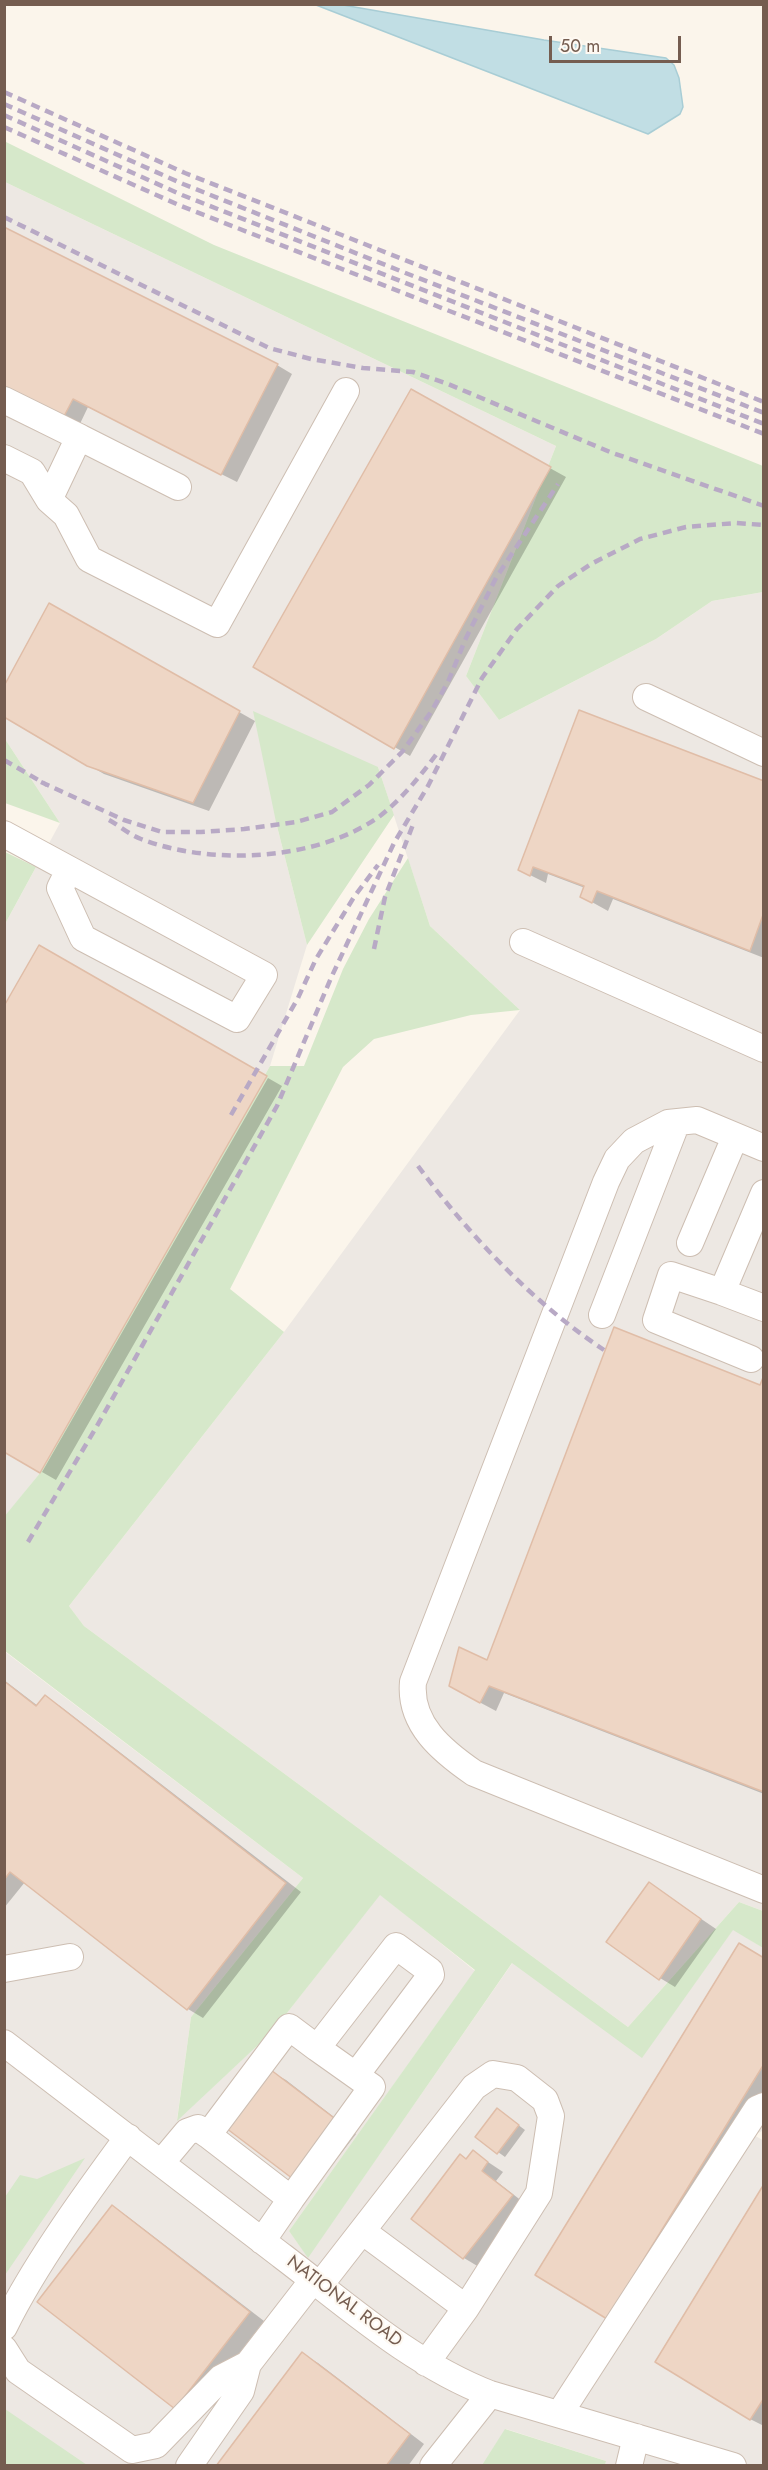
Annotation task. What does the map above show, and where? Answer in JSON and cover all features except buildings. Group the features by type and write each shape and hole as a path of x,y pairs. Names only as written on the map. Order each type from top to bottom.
{"street":[{"path":"4,458 32,472 49,500 66,515 89,559 217,624 346,391"},
{"path":"4,400 178,487"},
{"path":"49,500 79,437"},
{"path":"646,697 764,753"},
{"path":"4,834 264,975 237,1019 83,938 60,888 69,870"},
{"path":"523,942 764,1049"},
{"path":"764,1148 697,1120 668,1123 634,1142 617,1159 606,1182 413,1682 412,1698 424,1729 450,1756 474,1773 764,1890"},
{"path":"602,1315 677,1122"},
{"path":"690,1243 735,1137"},
{"path":"722,1292 764,1193"},
{"path":"751,1359 656,1320 671,1275 764,1308"},
{"path":"317,2048 396,1946 430,1971 430,1975 356,2075"},
{"path":"4,1969 70,1957"},
{"path":"208,2135 289,2027 372,2087 262,2241"},
{"name":"NATIONAL ROAD","path":"4,2043 317,2283 426,2363 465,2384 490,2394 733,2466"},
{"path":"4,2349 18,2371 132,2450 156,2445 221,2378 248,2364 362,2230 474,2087 493,2074 517,2078 545,2100 551,2116 539,2193 466,2308 426,2363"},
{"path":"560,2413 753,2115 764,2106"},
{"path":"161,2163 187,2132 198,2128 291,2199"},
{"path":"4,2327 55,2243 128,2137"},
{"path":"362,2230 466,2308"},
{"path":"189,2466 241,2391 248,2364"},
{"path":"433,2466 490,2394"},
{"path":"629,2466 636,2437"}],"shaded area":[{"path":"5,182 556,446 466,676 499,720 656,639 712,601 763,592 763,1911 739,1902 628,2027 84,1626 69,1606 284,1332 520,1010 430,926 378,767 276,822 307,945 270,1066 40,1473 5,1517 5,924 60,823 5,739"},
{"path":"4,1651 303,1878 191,2017 177,2120 272,2032 380,1894 475,1971 289,2231 308,2257 513,1962 642,2057 733,1929 763,1948 764,2130 754,2135 764,2141 763,2465 605,2465 606,2461 506,2429 482,2465 5,2465"}],"green space":[{"path":"4,141 214,245 763,466 763,592 712,601 656,639 499,720 466,676 556,446 5,182"},
{"path":"253,711 378,767 394,815 307,945 276,822"},
{"path":"5,739 60,823 5,803"},
{"path":"5,852 36,867 5,924"},
{"path":"408,858 430,926 520,1010 471,1015 374,1039 343,1067 230,1289 284,1332 69,1606 84,1626 628,2027 739,1902 763,1911 763,1948 733,1930 642,2058 512,1963 308,2258 289,2231 475,1970 380,1895 272,2032 177,2121 191,2017 303,1878 5,1651 4,1517 40,1473 270,1066 304,1066 343,969 369,919"},
{"path":"85,2158 5,2275 5,2197 20,2175 37,2179"},
{"path":"5,2409 87,2465 5,2465"},
{"path":"505,2429 606,2461 605,2465 482,2465"}],"water":[{"path":"316,5 343,5 544,40 666,58 674,65 679,78 683,107 680,114 648,134"}],"railway":[{"path":"4,92 185,173 764,402"},
{"path":"4,104 183,184 764,413"},
{"path":"4,115 182,195 764,424"},
{"path":"4,127 181,206 764,434"},
{"path":"4,217 269,348 311,359 363,368 413,372 448,384 610,452 764,506"},
{"path":"41,782 124,820 162,832 244,829 296,822 332,812 369,785 402,752 431,712 448,682 466,638 496,578 558,484"},
{"path":"28,1542 97,1426 277,1106 331,978 394,843 428,786 482,678 517,629 558,586 591,564 640,539 686,527 736,523 764,525"},
{"path":"109,820 141,839 169,848 199,853 264,855 296,850 355,831 380,816 404,794 438,752"},
{"path":"4,760 47,785"},
{"path":"374,949 385,897 414,822"},
{"path":"231,1115 298,998 316,959 354,897 378,865"},
{"path":"418,1166 458,1217 503,1266 552,1311 604,1350"}]}
